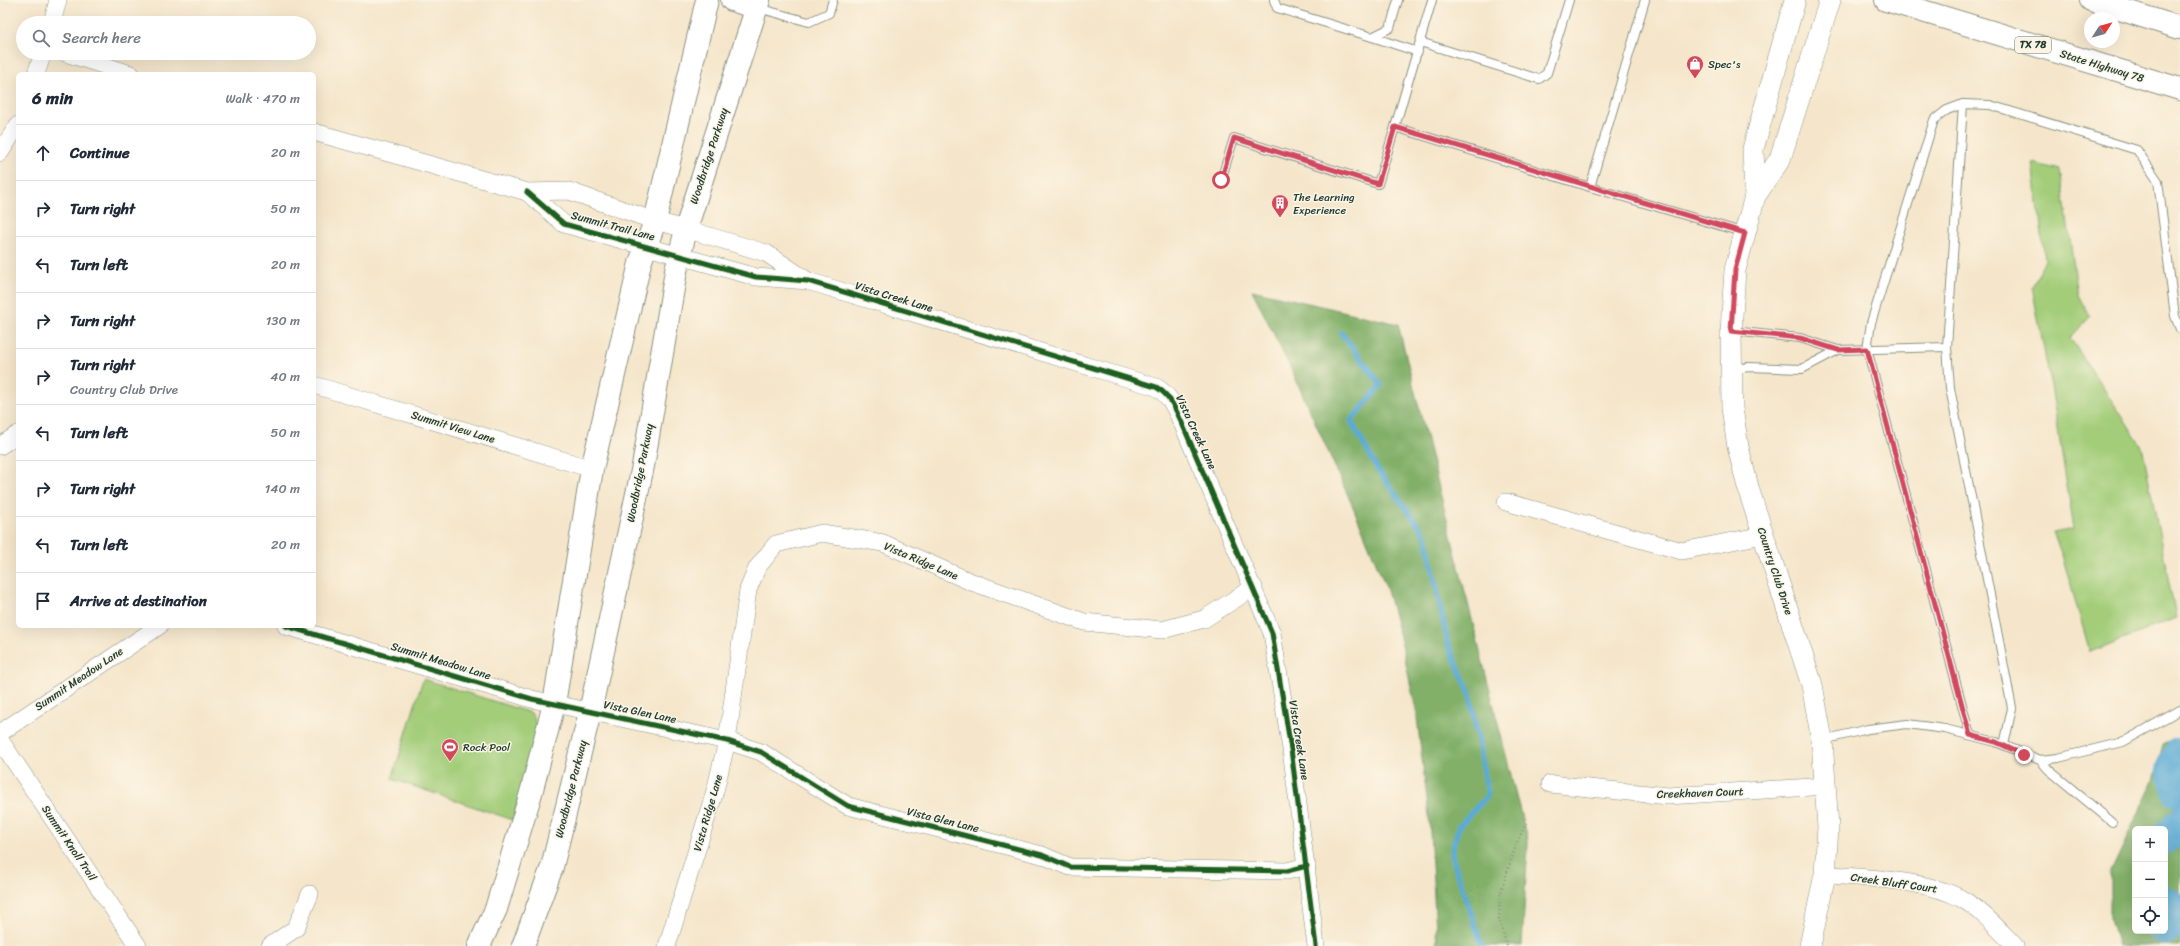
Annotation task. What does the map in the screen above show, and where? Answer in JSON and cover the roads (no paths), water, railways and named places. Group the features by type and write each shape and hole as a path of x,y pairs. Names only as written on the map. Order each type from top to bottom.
{"main road":[{"path":"478,946 496,909 531,793 554,704 592,469 646,246 655,221 707,0"},
{"path":"732,0 758,4"},
{"name":"State Highway 78","path":"1886,0 2180,89"},
{"path":"2091,0 2180,28"},
{"name":"Woodbridge Parkway","path":"524,946 552,867 590,712 643,466 680,254 686,228 758,4"}],"street":[{"path":"54,16 58,0"},
{"name":"Country Club Drive","path":"1795,0 1753,149 1755,196 1735,270 1731,331 1731,370 1732,408 1738,448 1763,535 1812,685 1822,740 1828,827 1825,874 1810,946"},
{"name":"Country Club Drive","path":"1755,196 1780,159 1830,0"},
{"path":"37,72 41,60"},
{"path":"87,60 125,72"},
{"path":"1765,105 1794,115"},
{"path":"0,153 16,128"},
{"name":"Summit Trail Lane","path":"316,133 527,192 569,191 655,221 686,228"},
{"name":"Summit Trail Lane","path":"527,192 564,224 680,254"},
{"name":"Vista Creek Lane","path":"686,228 766,253 808,281"},
{"name":"Vista Creek Lane","path":"680,254 756,277 808,281 1156,387 1165,392 1172,401 1182,423 1254,587 1272,633 1291,749 1316,946"},
{"name":"Summit View Lane","path":"316,386 592,469"},
{"path":"0,446 16,435"},
{"path":"1506,502 1682,551 1763,535"},
{"name":"Vista Ridge Lane","path":"667,946 715,791 727,741 748,590 757,568 776,544 822,534 883,543 969,581 1084,622 1162,630 1204,619 1254,587"},
{"name":"Summit Meadow Lane","path":"0,733 156,628"},
{"name":"Summit Meadow Lane","path":"293,628 554,704 590,712"},
{"name":"Vista Glen Lane","path":"590,712 727,741 761,752 848,806 1042,855 1070,867 1286,871 1307,866"},
{"name":"Summit Knoll Trail","path":"0,740 138,946"},
{"name":"Creekhaven Court","path":"1550,784 1668,796 1826,786"},
{"name":"Creek Bluff Court","path":"1825,874 1934,887 1967,902 2016,946"},
{"path":"270,946 296,928 310,894"}],"lane":[{"path":"758,4 809,22 829,13 833,0"},
{"path":"1274,0 1277,8 1418,52"},
{"path":"1372,37 1390,28 1398,0"},
{"path":"1221,180 1234,138 1378,184 1418,52 1432,0"},
{"path":"1420,42 1539,79 1547,73 1569,0"},
{"path":"1590,186 1645,0"},
{"path":"1963,104 1947,347 1950,388 2012,708 2004,746"},
{"path":"1970,735 1867,349 1871,323 1934,120 1947,110 1963,104 1990,106 2137,150 2158,181 2175,316 2180,328"},
{"path":"1395,127 1745,233"},
{"path":"1731,331 1800,338 1838,350 1947,347"},
{"path":"1731,370 1748,368 1802,369 1838,350"},
{"path":"2040,760 2058,758 2123,742 2180,710"},
{"path":"1822,740 1868,729 1907,724 1945,728 1970,735 2040,760 2049,770 2112,822"}],"waterway":[{"path":"1341,333 1381,385 1351,421 1378,470 1426,536 1448,644 1470,694 1488,795 1459,826 1451,854 1482,946"},
{"path":"2180,754 2172,767 2180,792"},
{"path":"2168,835 2180,825"},
{"path":"2168,904 2176,908 2176,917 2168,926"}],"place":[{"name":"Spec's","path":"1695,79"},
{"name":"The Learning Experience","path":"1280,218"},
{"name":"Rock Pool","path":"450,762"}]}
